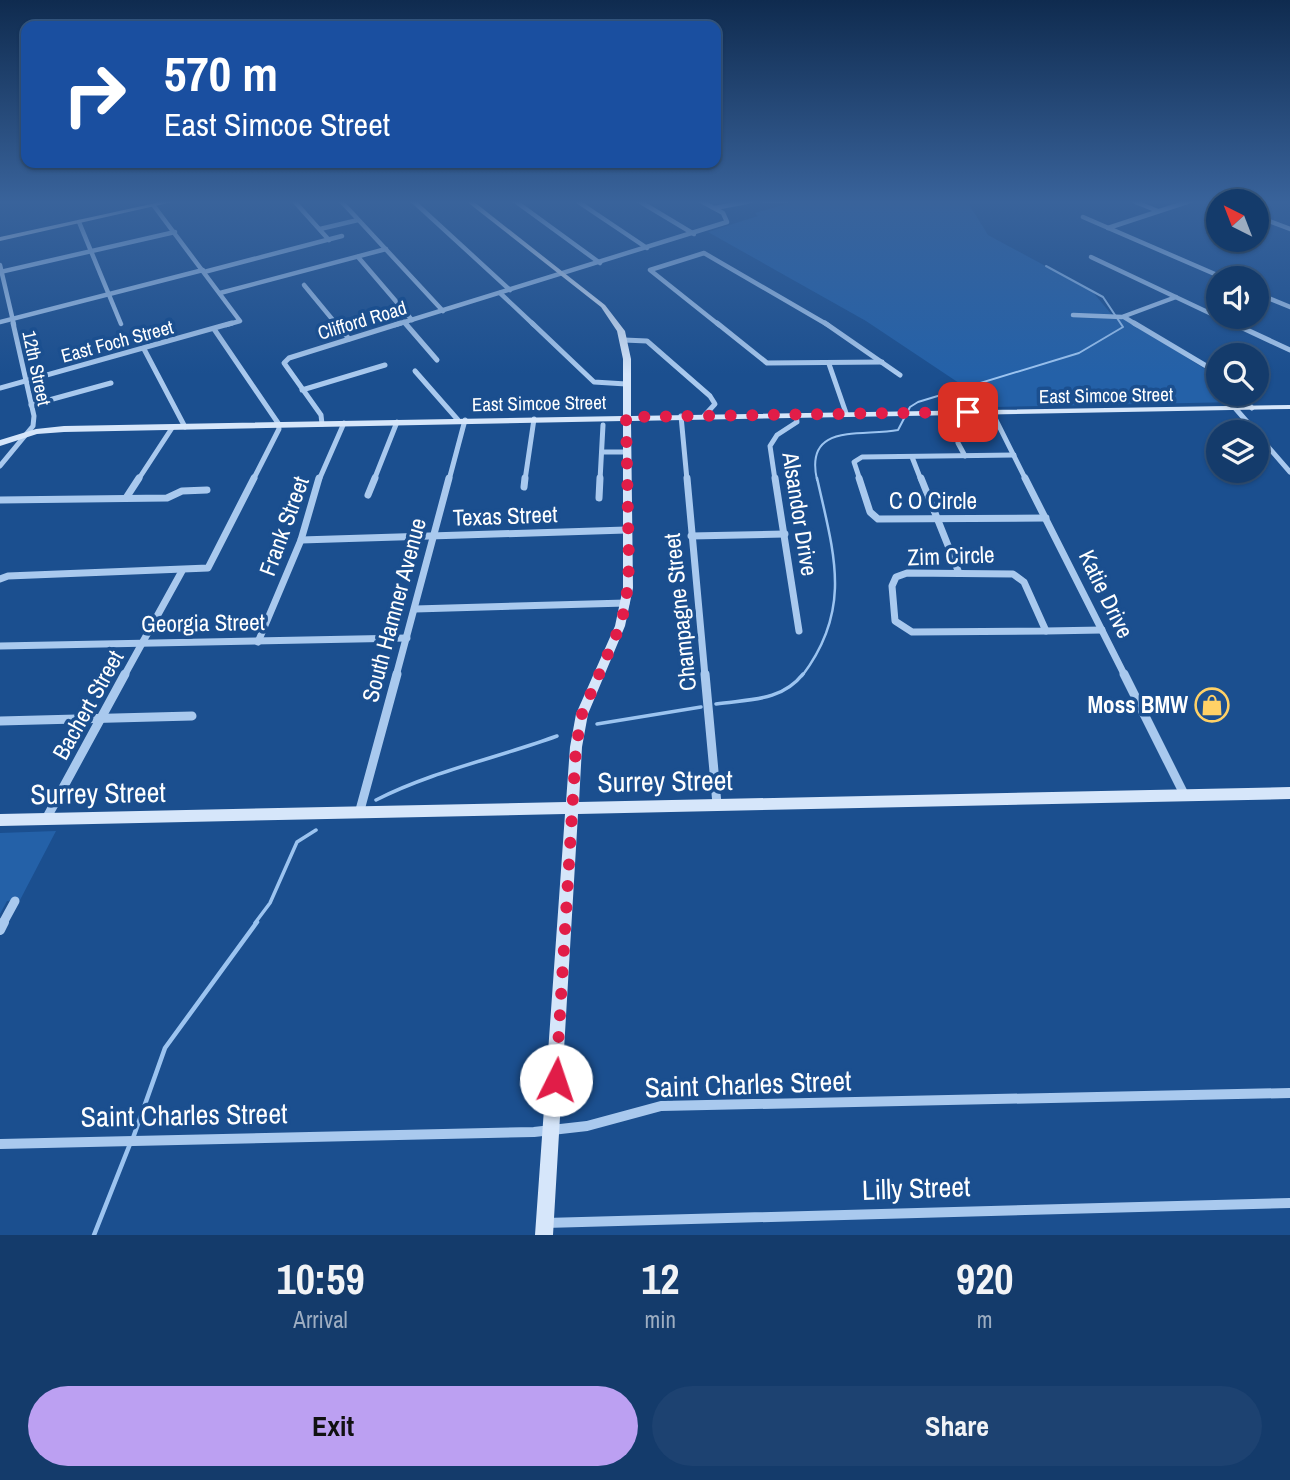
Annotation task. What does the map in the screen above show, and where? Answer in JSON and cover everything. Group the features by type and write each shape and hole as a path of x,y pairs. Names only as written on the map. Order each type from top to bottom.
{"street":[{"path":"1,272 61,259"},
{"path":"94,259 121,324"},
{"path":"194,259 220,293 352,259"},
{"path":"0,322 253,259"},
{"path":"359,259 412,320"},
{"path":"394,259 443,311"},
{"path":"476,259 510,290"},
{"path":"542,259 603,306 616,321 624,340 626,530 629,566 626,603 620,626 580,724 571,807 544,1229"},
{"path":"594,259 600,263"},
{"name":"Clifford Road","path":"322,424 321,415 286,369 286,360 614,259"},
{"path":"686,259 650,270 767,363 882,362"},
{"path":"714,259 845,335 900,374"},
{"path":"1094,259 1206,311"},
{"path":"1179,259 1206,270"},
{"name":"12th Street","path":"0,265 34,423 0,466"},
{"path":"304,285 349,339"},
{"name":"East Foch Street","path":"0,388 240,321 220,293"},
{"path":"500,293 594,382 626,384"},
{"path":"1073,315 1123,317 1175,297"},
{"path":"1269,298 1290,307"},
{"path":"1123,317 1206,366"},
{"path":"404,322 437,360"},
{"path":"1244,329 1290,350"},
{"path":"0,579 15,575 208,568 279,426 214,330"},
{"path":"624,340 647,341 710,396 715,404 704,416"},
{"path":"144,349 185,427"},
{"path":"829,364 846,413"},
{"path":"302,390 385,365"},
{"path":"415,371 461,420"},
{"path":"31,405 111,383"},
{"name":"East Simcoe Street","path":"0,443 26,435 64,429 1290,407"},
{"path":"1235,408 1245,420"},
{"name":"Katie Drive","path":"992,412 1184,794"},
{"name":"Alsandor Drive","path":"796,414 795,424 777,435 770,446 799,631"},
{"name":"Champagne Street","path":"681,416 717,804"},
{"path":"524,488 534,419"},
{"name":"South Hamner Avenue","path":"360,810 434,536 461,420"},
{"path":"368,495 397,422"},
{"name":"Frank Street","path":"258,642 301,540 312,495 344,424"},
{"path":"599,498 603,425"},
{"path":"126,498 172,428"},
{"path":"958,443 965,456"},
{"path":"1269,448 1290,472"},
{"path":"602,452 626,452"},
{"name":"C O Circle","path":"1014,455 862,457 855,460 870,512 883,520 1046,518"},
{"path":"912,457 959,573"},
{"path":"0,500 167,498 182,491 207,490"},
{"name":"Texas Street","path":"301,540 626,530"},
{"path":"691,536 785,534"},
{"name":"Bachert Street","path":"46,820 182,571"},
{"name":"Zim Circle","path":"1046,631 1024,582 1017,576 1003,572 907,573 896,577 892,586 895,621 912,632 1046,631 1102,630"},
{"path":"415,609 626,603"},
{"name":"Georgia Street","path":"0,646 407,638"},
{"path":"0,721 192,716"},
{"name":"Surrey Street","path":"0,820 360,810 1290,793"},
{"path":"0,930 15,901"},
{"name":"Saint Charles Street","path":"0,1144 552,1130 587,1126 661,1106 1290,1093"},
{"name":"Lilly Street","path":"544,1229 1290,1203"}],"shaded area":[{"path":"755,259 1032,259 1092,291 1112,315 1119,315 1206,370 1206,403 995,407 866,321"},
{"path":"56,831 20,900 7,901 0,914 0,833"}],"waterway":[{"path":"817,480 815,461 819,449 827,441 839,436 898,430 910,407 918,402 1079,353 1123,327 1103,297 1046,266"},
{"path":"802,676 818,651 834,604 833,556 817,478"},
{"path":"716,704 763,698 785,690 803,674"},
{"path":"597,724 701,707"},
{"path":"376,800 442,773 557,736"},
{"path":"255,923 270,903 297,842 316,830"},
{"path":"133,1138 165,1048 257,922"},
{"path":"94,1235 130,1144"}],"place":[{"name":"Moss BMW","path":"1212,705"}],"route":[{"path":"556,1080 576,747 582,714 620,626 628,589 626,417 968,412"}]}
